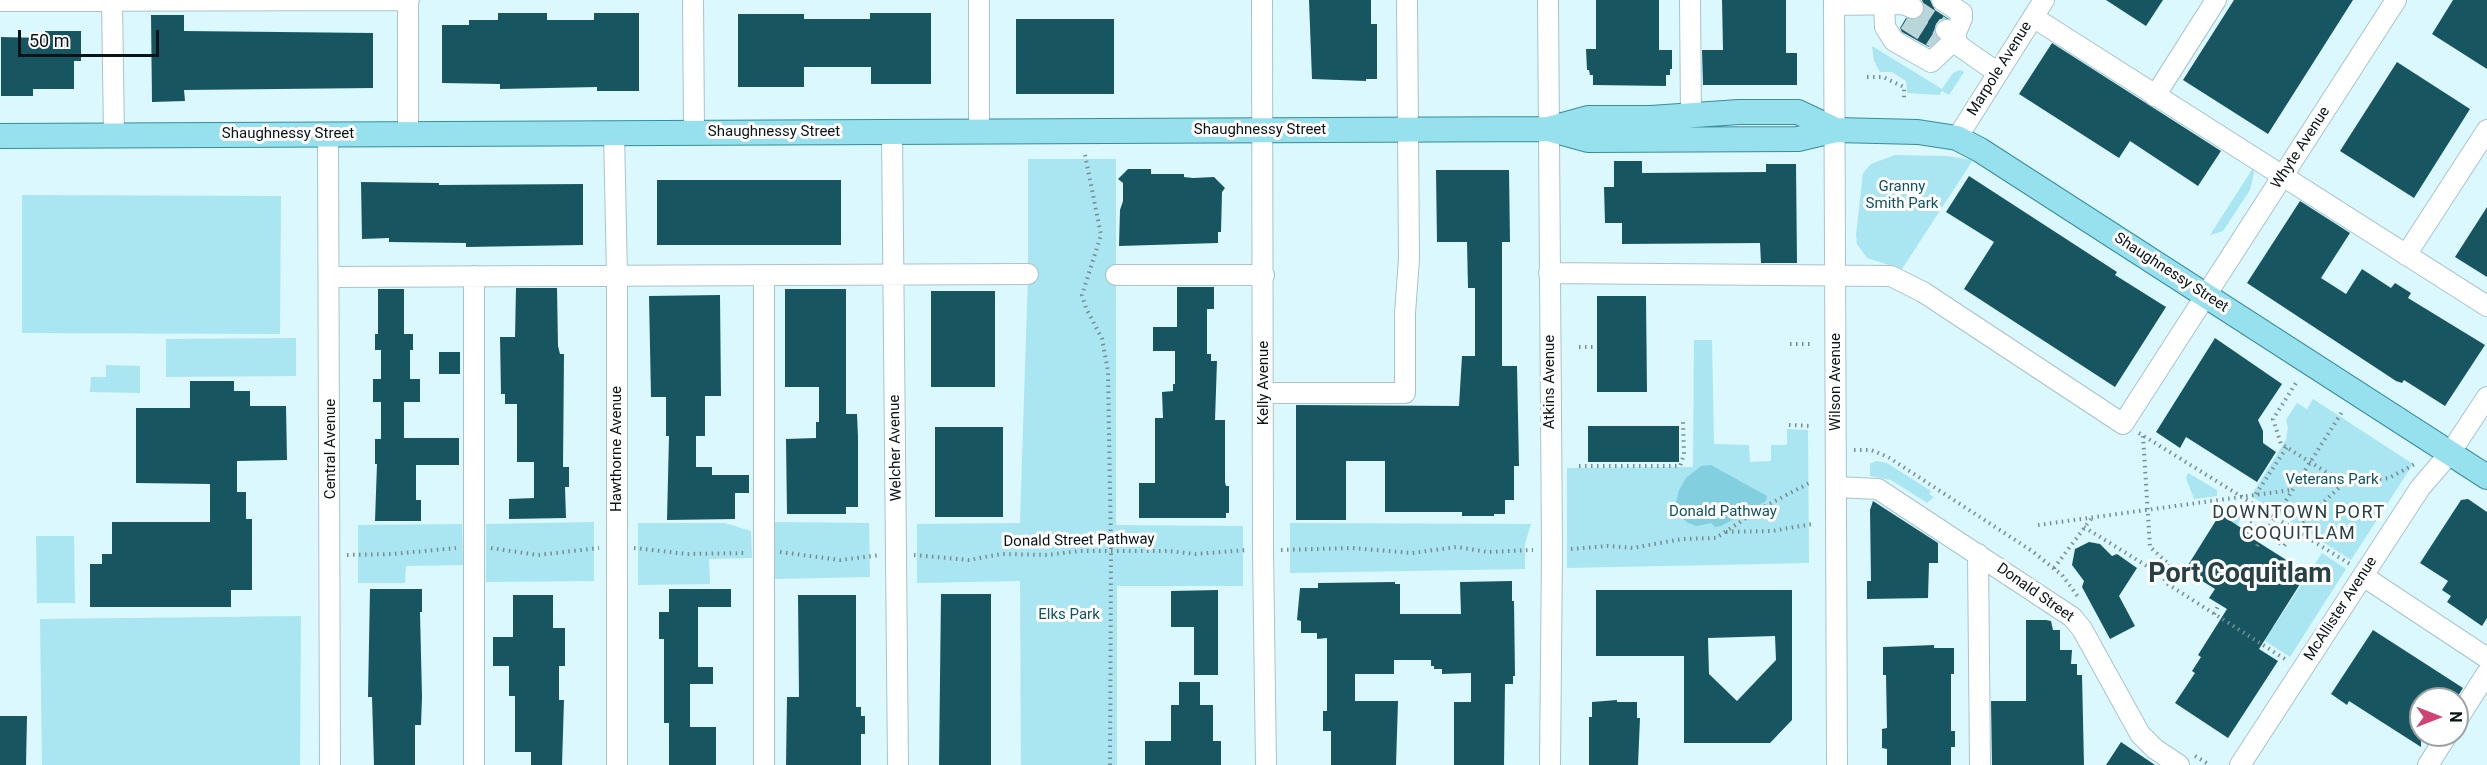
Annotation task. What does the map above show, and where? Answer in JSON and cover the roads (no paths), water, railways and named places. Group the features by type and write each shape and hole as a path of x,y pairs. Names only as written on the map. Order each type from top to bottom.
{"main road":[{"name":"Shaughnessy Street","path":"0,136 1548,129 1588,118 1798,112 1836,130"},
{"name":"Shaughnessy Street","path":"1548,129 1588,140 1798,139 1836,130 1918,132 1957,138 1980,150 2487,477"}],"street":[{"path":"0,1 409,0 408,134"},
{"path":"693,0 694,132"},
{"path":"979,0 979,131"},
{"name":"Kelly Avenue","path":"1262,0 1263,550 1266,765"},
{"path":"1264,393 1405,393 1405,314 1409,259 1407,0"},
{"name":"Atkins Avenue","path":"1548,0 1552,550 1550,765"},
{"path":"1690,0 1691,115"},
{"path":"1900,7 1885,27 1894,41 1931,62 1949,40 1962,18 1962,13 1942,0"},
{"name":"Marpole Avenue","path":"1957,138 2044,0"},
{"path":"2155,96 2216,0"},
{"name":"Whyte Avenue","path":"1836,274 1882,275 1909,283 2123,423 2396,0"},
{"path":"111,1 114,135"},
{"path":"1834,3 1900,7"},
{"name":"Wilson Avenue","path":"1834,3 1837,765"},
{"path":"2033,17 2487,306"},
{"path":"1949,40 1998,73"},
{"path":"2406,255 2487,130"},
{"name":"Welcher Avenue","path":"892,132 897,765"},
{"name":"Hawthorne Avenue","path":"614,133 618,276 617,765"},
{"name":"Central Avenue","path":"328,134 330,765"},
{"path":"329,277 1028,273"},
{"path":"1550,273 1836,274"},
{"path":"764,275 764,765"},
{"path":"1116,275 1264,275"},
{"path":"474,276 474,765"},
{"name":"McAllister Avenue","path":"2240,765 2358,571 2420,488 2450,453 2487,397"},
{"name":"Donald Street","path":"1836,487 1878,489 2062,608 2078,622 2140,735 2155,749 2179,765"},
{"path":"1978,554 1980,765"},
{"path":"2358,571 2487,658"},
{"path":"2469,701 2487,673"},
{"path":"2428,765 2439,747"}],"tunnel":[{"path":"1913,8 1946,30"},
{"path":"1906,20 1939,41"}],"district":[{"name":"DOWNTOWN PORT COQUITLAM","path":"2299,523"},
{"name":"Port Coquitlam","path":"2240,575"}],"park label":[{"name":"Granny Smith Park","path":"1902,196"},
{"name":"Veterans Park","path":"2332,480"},
{"name":"Donald Pathway","path":"1723,512"},
{"name":"Elks Park","path":"1069,615"}]}
